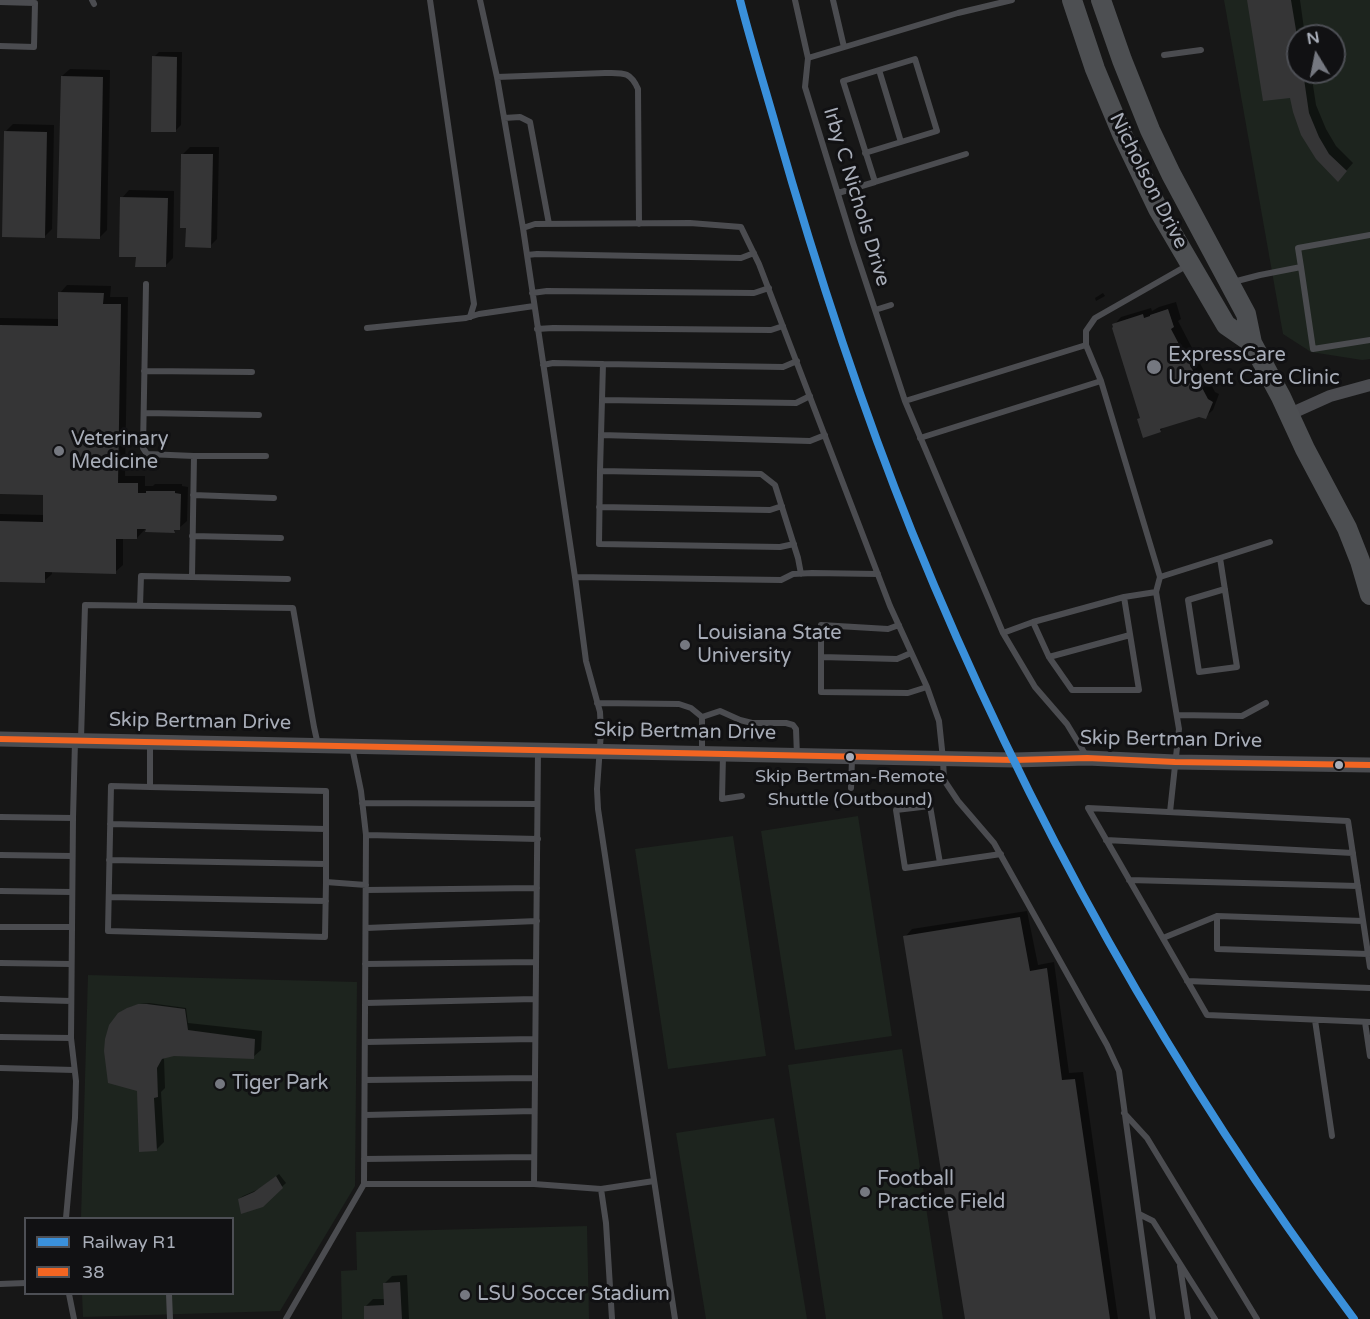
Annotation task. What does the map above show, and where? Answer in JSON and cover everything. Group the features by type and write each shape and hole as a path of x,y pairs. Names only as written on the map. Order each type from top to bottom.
{"main road":[{"name":"Nicholson Drive","path":"1072,0 1095,69 1158,209 1226,325 1252,343"},
{"path":"1092,0 1102,25 1122,60"},
{"name":"Nicholson Drive","path":"1101,0 1150,130 1190,201 1246,314 1252,343 1347,528 1370,595"},
{"path":"1134,159 1148,167 1166,201 1172,204 1190,201"}],"street":[{"path":"1290,414 1330,396 1370,385"},
{"name":"Skip Bertman Drive","path":"0,739 943,759 1087,758 1175,762 1370,765"}],"lane":[{"path":"430,0 474,304 470,317"},
{"path":"480,0 497,77 523,228 586,661 600,712 598,809 675,1319"},
{"name":"Irby C Nichols Drive","path":"795,0 808,58 804,87 905,401 1003,633 1035,687 1067,724 1087,758"},
{"path":"833,0 844,47"},
{"path":"808,58 958,13 1012,0"},
{"path":"0,2 35,3 34,47 0,46"},
{"path":"1164,55 1201,50"},
{"path":"865,153 937,131 915,59 843,81 865,153 875,182"},
{"path":"879,70 902,142"},
{"path":"497,77 623,73 634,79 638,89 639,224"},
{"path":"504,118 520,117 530,122 549,224"},
{"path":"838,193 966,154"},
{"path":"523,228 535,224 690,224 741,227 769,288 878,574 927,687 939,721 944,780 1001,854 1107,1045 1119,1071 1153,1319"},
{"path":"1370,235 1298,248 1313,349 1370,340"},
{"path":"526,255 741,258 754,254"},
{"path":"1170,812 1179,729 1156,592 1160,577 1101,381 1086,345 1086,331 1095,318 1190,264"},
{"path":"1230,283 1260,274 1301,267"},
{"path":"146,284 143,448 147,454 267,456"},
{"path":"532,293 547,291 754,293 769,288"},
{"path":"875,310 891,305"},
{"path":"367,328 443,321 534,306"},
{"path":"537,329 771,330 783,326"},
{"path":"905,401 1086,345"},
{"path":"543,365 553,363 783,367 797,361"},
{"path":"603,364 599,544 780,547 794,544"},
{"path":"144,371 252,372"},
{"path":"920,438 1101,381"},
{"path":"602,400 796,402 810,396"},
{"path":"144,413 259,415"},
{"path":"601,435 810,441 825,435"},
{"path":"192,577 194,456"},
{"path":"600,471 761,474 775,485 801,573"},
{"path":"193,495 274,498"},
{"path":"599,507 770,510 782,506"},
{"path":"192,536 281,538"},
{"path":"1160,577 1270,542"},
{"path":"1220,558 1225,589 1237,667 1199,672 1188,600 1225,589"},
{"path":"575,577 781,580 801,573 878,574"},
{"path":"140,606 141,576 288,579"},
{"path":"1003,633 1033,621 1124,597 1156,592"},
{"path":"1033,621 1050,657 1072,690 1139,690 1124,597"},
{"path":"66,1217 75,1118 76,1081 71,1038 72,856 85,605 293,608 318,746"},
{"path":"899,625 888,629 821,625 821,692 908,693 927,687"},
{"path":"1050,657 1130,635"},
{"path":"821,657 897,659 911,653"},
{"path":"597,703 679,704 690,708 702,717"},
{"path":"1177,715 1242,716 1266,703"},
{"path":"702,717 720,711 752,723 793,725 796,729 796,756"},
{"path":"702,717 702,754"},
{"path":"150,742 150,787"},
{"path":"286,1319 364,1184 366,835 351,746"},
{"path":"534,1184 538,750"},
{"path":"723,754 723,799 742,796"},
{"path":"851,788 852,757"},
{"path":"111,786 326,791 325,937 108,932 110,824 111,786"},
{"path":"362,803 537,804"},
{"path":"940,862 930,806 896,810 905,868 1001,854"},
{"path":"1370,967 1348,821 1088,808 1207,1015 1367,1022 1370,1056"},
{"path":"0,818 73,818"},
{"path":"110,824 326,829"},
{"path":"366,835 538,839"},
{"path":"1106,840 1353,853"},
{"path":"0,855 72,856"},
{"path":"110,860 326,864"},
{"path":"1129,879 1358,886"},
{"path":"326,882 366,887 537,888"},
{"path":"0,891 72,892"},
{"path":"109,897 326,901"},
{"path":"1163,938 1217,916 1363,921"},
{"path":"1217,916 1216,949 1368,954"},
{"path":"366,928 537,921"},
{"path":"0,927 71,927"},
{"path":"365,964 536,962"},
{"path":"0,963 71,964"},
{"path":"1187,981 1370,988"},
{"path":"0,999 71,1001"},
{"path":"365,1003 535,999"},
{"path":"1315,1020 1332,1136"},
{"path":"0,1037 71,1038"},
{"path":"365,1042 535,1039"},
{"path":"0,1068 74,1070"},
{"path":"365,1080 534,1078"},
{"path":"364,1115 534,1111"},
{"path":"1124,1113 1147,1138 1257,1319"},
{"path":"364,1159 534,1157"},
{"path":"364,1184 534,1184 601,1189 654,1181"},
{"path":"601,1189 606,1223 612,1319"},
{"path":"1139,1214 1153,1221 1215,1319"},
{"path":"1179,1262 1188,1319"},
{"path":"0,1284 24,1283"},
{"path":"69,1295 74,1319"},
{"path":"170,1295 170,1319"}],"shaded area":[{"path":"1224,0 1370,0 1370,359 1362,360 1311,352 1283,334"},
{"path":"858,816 892,1036 795,1050 761,831"},
{"path":"733,836 766,1056 668,1069 635,849"},
{"name":"Tiger Park","path":"88,975 357,982 355,1186 280,1311 83,1317 82,1295 234,1295 234,1217 81,1217"},
{"name":"Football Practice Field","path":"902,1049 943,1319 826,1319 788,1065"},
{"path":"774,1118 807,1319 706,1319 676,1133"},
{"name":"LSU Soccer Stadium","path":"587,1226 589,1319 342,1319 341,1271 357,1270 356,1232"}],"building":[{"path":"1247,0 1291,0 1295,24 1286,24 1286,84 1305,84 1309,113 1319,137 1329,154 1347,171 1338,182 1316,159 1301,135 1290,98 1263,101"},
{"path":"152,56 177,57 176,132 151,132"},
{"path":"61,76 103,77 100,239 57,238"},
{"path":"4,131 47,132 45,238 2,237"},
{"path":"181,154 213,154 211,248 185,247 186,228 180,228"},
{"path":"120,197 168,198 166,267 135,267 136,257 119,257"},
{"name":"Veterinary Medicine","path":"58,292 104,293 103,304 121,304 118,483 138,483 138,493 175,491 181,494 180,530 174,530 175,533 145,532 146,529 137,529 137,539 116,539 116,574 45,572 45,583 0,582 0,521 43,522 43,495 0,494 0,325 58,326"},
{"path":"1168,309 1174,327 1171,329 1208,399 1213,402 1206,419 1199,417 1160,429 1161,432 1143,438 1137,419 1140,418 1112,324 1143,314 1144,318"},
{"path":"1020,917 1030,971 1047,968 1062,1080 1075,1079 1110,1319 965,1319 903,936"},
{"path":"138,1004 185,1009 188,1030 255,1039 254,1059 174,1056 162,1059 157,1068 158,1097 154,1098 157,1151 139,1152 137,1091 108,1083 104,1051 109,1025 118,1013"},
{"path":"276,1176 283,1188 263,1207 241,1214 238,1199 254,1192"},
{"path":"400,1282 402,1319 364,1319 364,1306 384,1305 383,1283"}],"rail line":[{"name":"R1","path":"740,0 806,230 874,432 912,532 1003,739 1108,940 1165,1038 1225,1134 1354,1319"}],"transit line":[{"name":"38","path":"0,739 1370,765"}],"place":[{"name":"ExpressCare Urgent Care Clinic","path":"1154,367"},
{"name":"Veterinary Medicine","path":"59,451"},
{"name":"Louisiana State University","path":"685,645"},
{"name":"Skip Bertman-Remote Shuttle (Outbound)","path":"850,757"},
{"name":"Tiger Park","path":"220,1084"},
{"name":"Football Practice Field","path":"865,1192"},
{"name":"LSU Soccer Stadium","path":"465,1295"}]}
